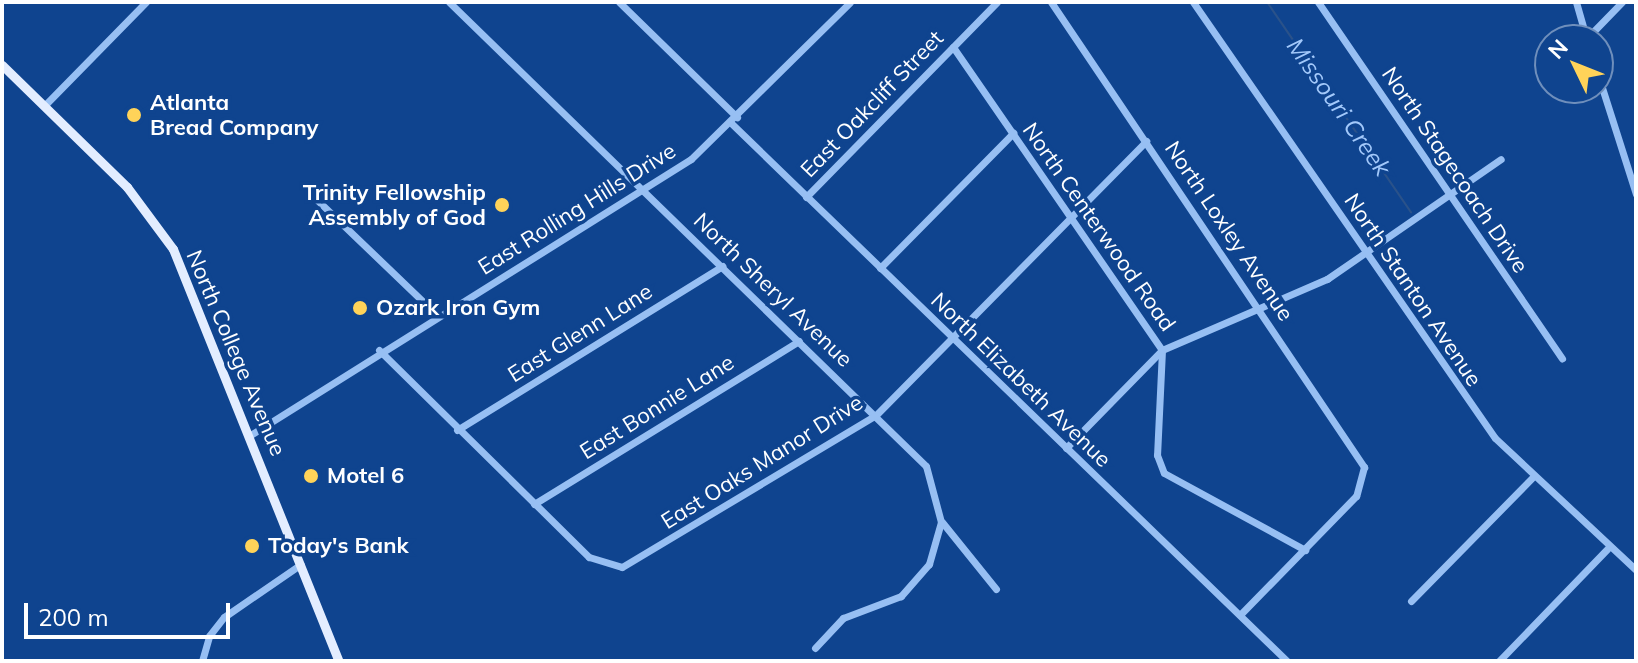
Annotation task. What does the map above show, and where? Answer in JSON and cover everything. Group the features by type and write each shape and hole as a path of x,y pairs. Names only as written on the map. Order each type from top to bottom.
{"main road":[{"name":"North College Avenue","path":"2,65 127,187 163,232 198,300 339,661"}],"street":[{"path":"44,106 146,2"},
{"name":"North Sheryl Avenue","path":"449,2 926,466 941,522"},
{"name":"North Elizabeth Avenue","path":"619,2 806,197 1287,661"},
{"name":"East Rolling Hills Drive","path":"252,434 379,350 706,149 850,2"},
{"name":"East Oakcliff Street","path":"806,197 997,2"},
{"name":"North Loxley Avenue","path":"1051,2 1359,454 1363,484 1305,550"},
{"name":"North Stanton Avenue","path":"1193,2 1477,414 1533,477 1607,549 1636,570"},
{"name":"North Stagecoach Drive","path":"1318,2 1562,358"},
{"path":"1576,2 1583,24"},
{"path":"1601,24 1622,2"},
{"name":"North Centerwood Road","path":"953,47 1162,350 1157,455 1164,473 1305,550"},
{"path":"1607,104 1636,194"},
{"path":"880,268 1013,133"},
{"name":"East Oaks Manor Drive","path":"379,350 457,430 594,561 622,567 876,415 1146,141"},
{"path":"1066,448 1162,350 1327,279 1501,159"},
{"path":"314,197 437,315"},
{"name":"East Glenn Lane","path":"457,430 723,266"},
{"name":"East Bonnie Lane","path":"534,504 799,341"},
{"path":"1411,601 1533,477"},
{"path":"941,522 996,589"},
{"path":"815,648 843,618 912,586 935,551 941,522"},
{"path":"1499,661 1607,549"},
{"path":"1240,615 1305,550"},
{"path":"202,661 209,636 224,617 301,564"}],"waterway":[{"name":"Missouri Creek","path":"1267,2 1411,212"}],"place":[{"name":"Atlanta Bread Company","path":"134,115"},
{"name":"Trinity Fellowship Assembly of God","path":"502,205"},
{"name":"Ozark Iron Gym","path":"360,308"},
{"name":"Motel 6","path":"311,476"},
{"name":"Today's Bank","path":"252,546"}]}
